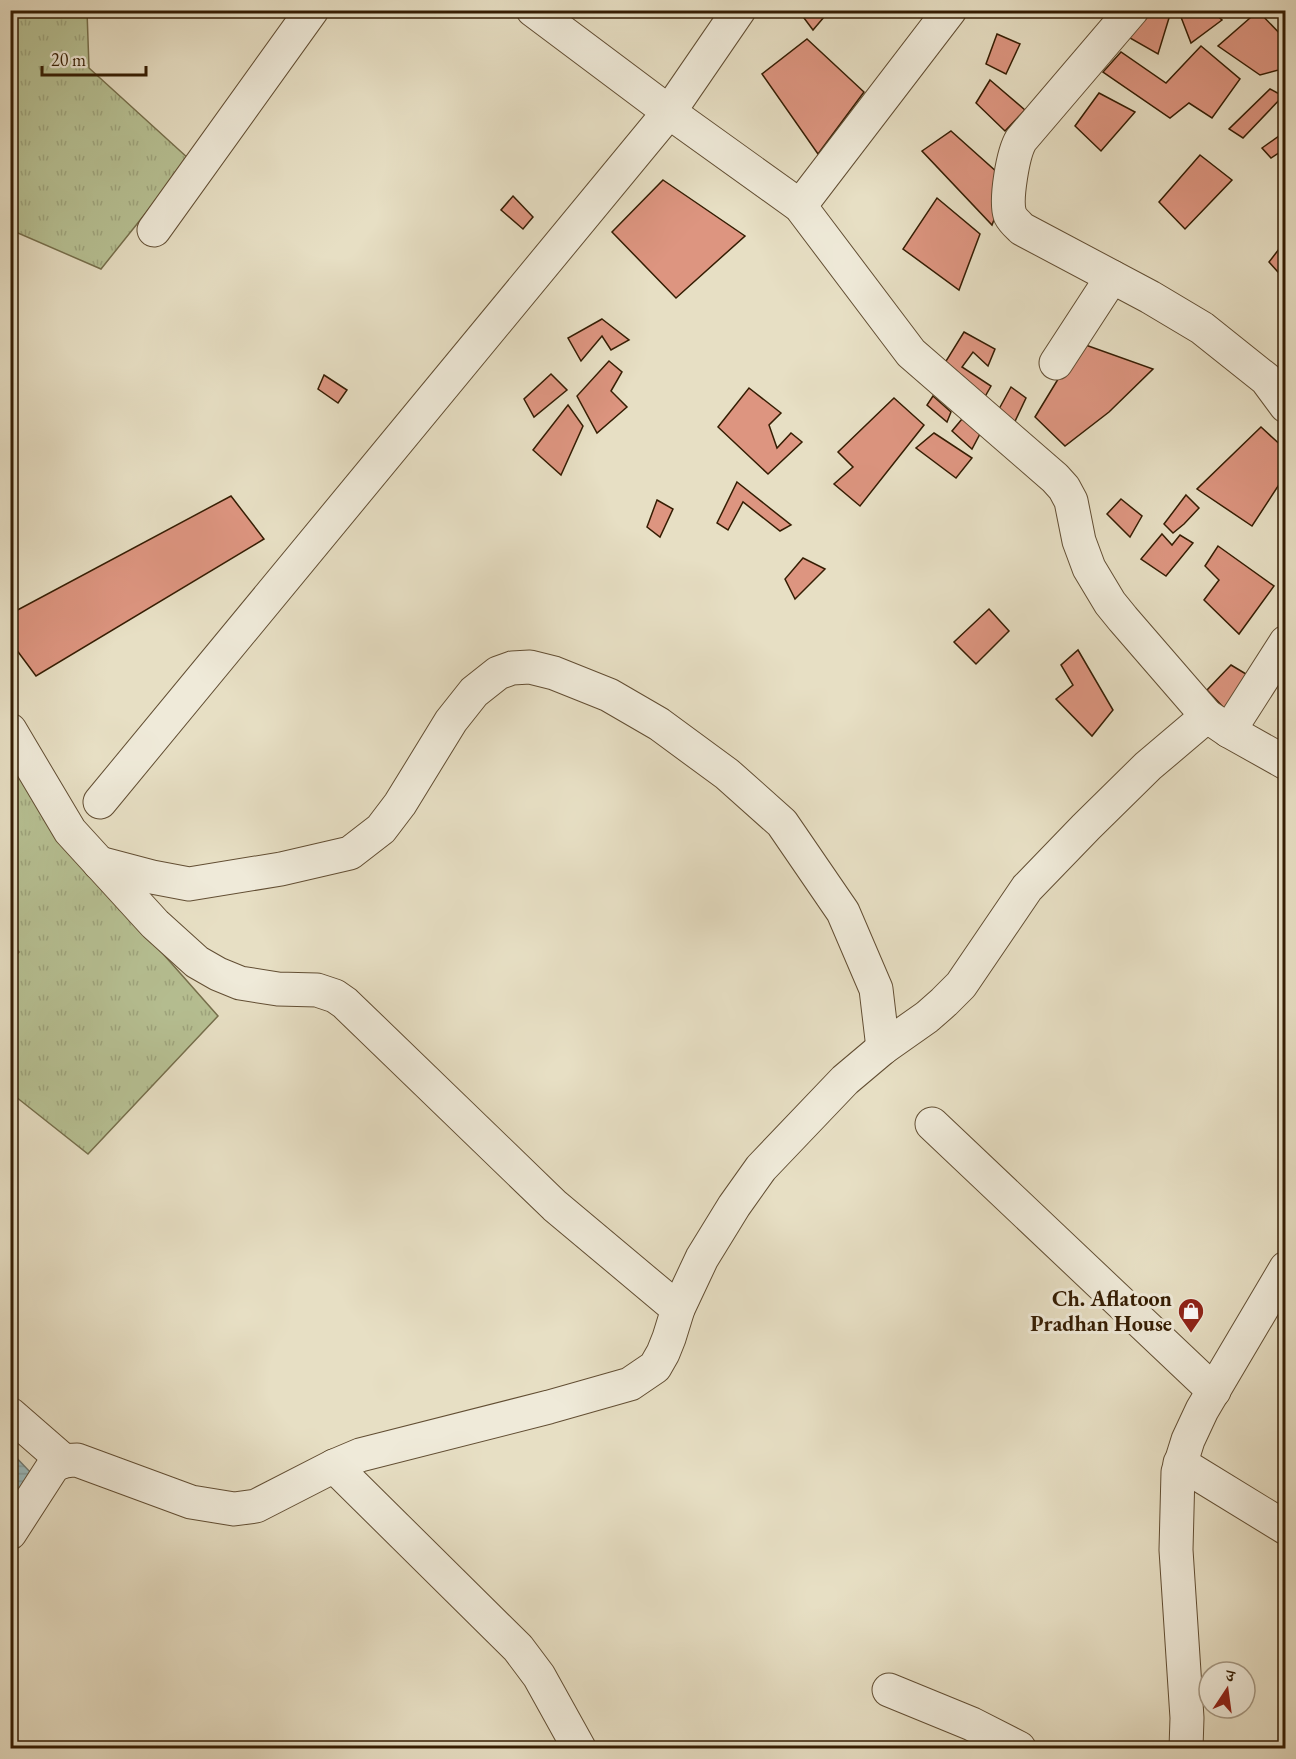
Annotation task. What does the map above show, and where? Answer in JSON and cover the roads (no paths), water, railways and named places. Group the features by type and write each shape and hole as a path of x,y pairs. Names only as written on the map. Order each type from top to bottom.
{"street":[{"path":"154,230 312,10"},
{"path":"533,10 800,206 911,353 1064,488 1071,501 1079,542 1089,568 1110,603 1218,724 1286,763"},
{"path":"100,802 669,112 739,10"},
{"path":"800,206 950,10"},
{"path":"1132,10 1017,146 1008,207 1011,216 1022,229 1202,328 1266,379 1286,406"},
{"path":"1056,363 1112,277"},
{"path":"10,1533 52,1468 64,1461 77,1460 191,1502 234,1509 256,1506 360,1455 630,1384 655,1367 669,1338 678,1309 702,1258 761,1168 837,1088 883,1048 927,1017 953,994 1027,888 1148,766 1218,724 1286,642"},
{"path":"99,863 189,884 281,869 350,853 381,829 400,804 446,729 474,692 498,673 512,668 530,667 609,695 659,724 727,774 782,823 843,912 876,989 883,1048"},
{"path":"10,730 70,831 155,924 197,962 240,983 278,989 317,990 335,996 345,1003 555,1206 678,1309"},
{"path":"932,1124 1214,1391"},
{"path":"1187,1748 1176,1550 1177,1482 1180,1463 1193,1430 1214,1391 1286,1268"},
{"path":"10,1414 64,1461"},
{"path":"1180,1463 1286,1528"},
{"path":"334,1466 518,1648 539,1676 579,1749"},
{"path":"889,1690 972,1724 1019,1749"}],"water":[{"path":"11,1452 32,1474 11,1510"}],"place":[{"name":"Ch. Aflatoon Pradhan House","path":"1191,1334"}]}
